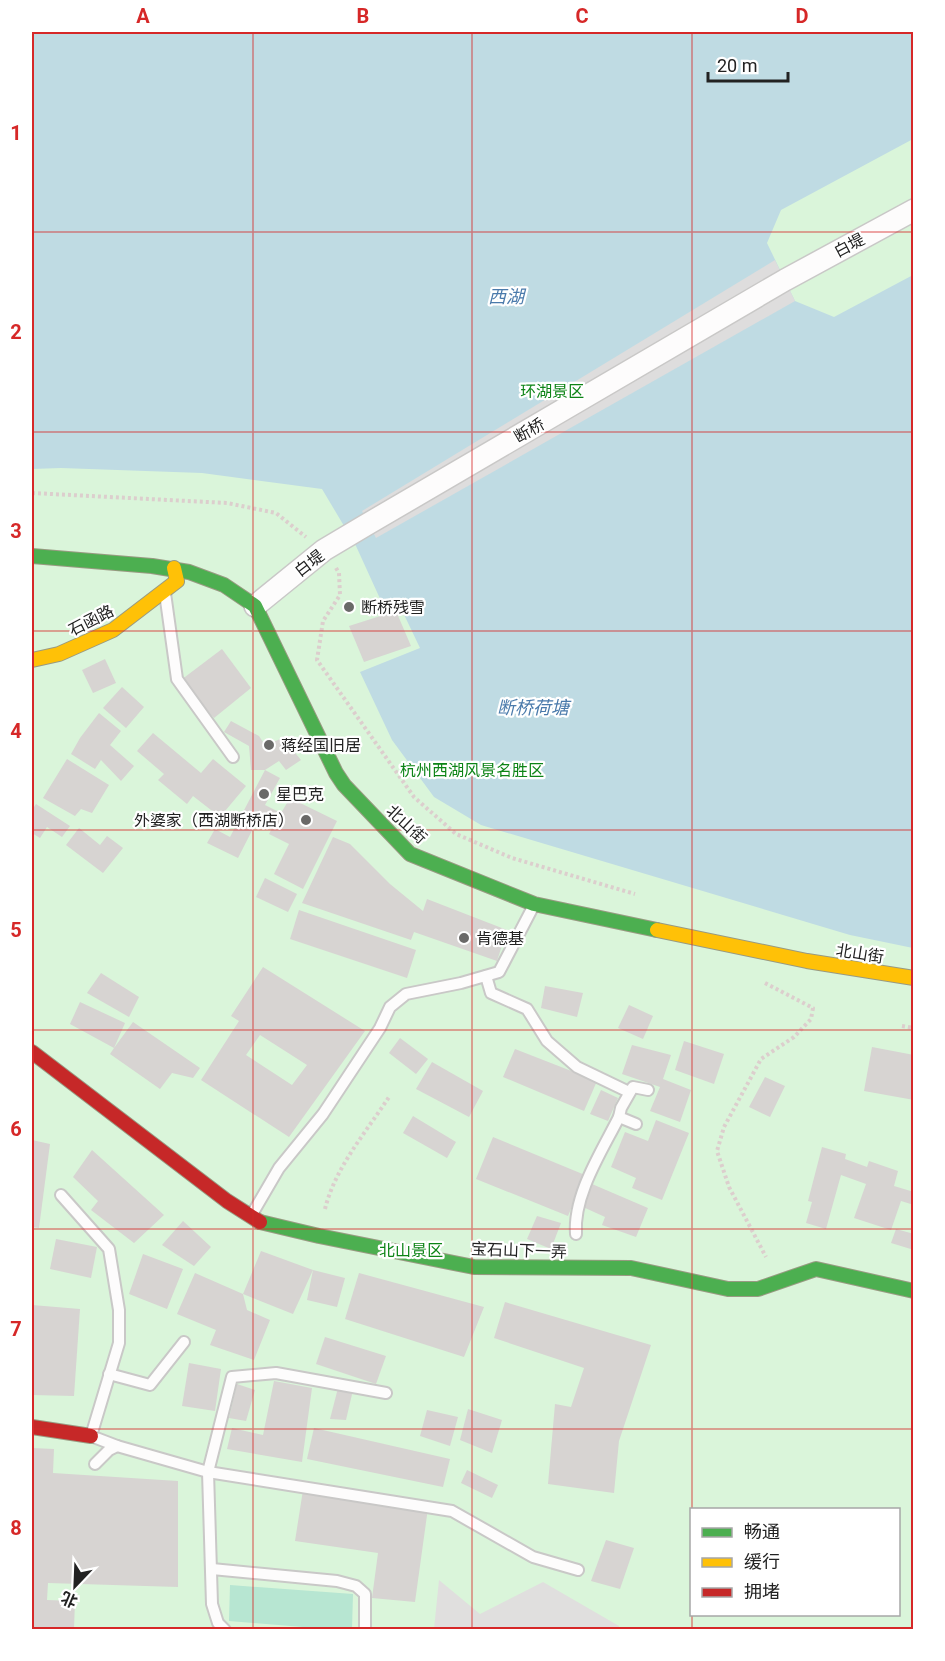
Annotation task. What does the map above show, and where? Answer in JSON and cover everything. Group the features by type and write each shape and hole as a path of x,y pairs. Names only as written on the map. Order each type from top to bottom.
{"street":[{"name":"白堤","path":"785,280 914,210"},
{"name":"断桥","path":"366,525 785,280"},
{"name":"白堤","path":"255,606 324,550 366,525"},
{"name":"北山街","path":"32,556 174,568 209,578 243,595 255,606 336,773 344,785 411,854 534,904 807,961 914,978"},
{"path":"165,591 177,581 174,568"},
{"name":"石函路","path":"32,660 59,654 113,630 165,591"},
{"name":"宝石山下一弄","path":"32,1052 226,1201 260,1222 474,1267 631,1268 728,1289 758,1289 816,1269 914,1291"},
{"path":"32,1427 91,1436"}],"lane":[{"path":"165,591 177,679 233,757"},
{"path":"251,1216 279,1168 323,1114 380,1028 390,1007 406,994 461,983 499,972 534,904"},
{"path":"486,976 491,993 527,1009 547,1041 577,1067 628,1092"},
{"path":"576,1234 575,1218 592,1170 619,1117 628,1092 633,1087 648,1090"},
{"path":"619,1117 636,1124"},
{"path":"61,1195 109,1249 119,1310 119,1343 91,1436 117,1446 208,1472 452,1510 533,1557 578,1570"},
{"path":"110,1374 150,1384 184,1342"},
{"path":"225,1629 218,1623 212,1604 208,1472 232,1377 276,1373 386,1393"},
{"path":"95,1464 109,1450 117,1446"},
{"path":"212,1569 337,1581 356,1586 365,1594 365,1629"}],"path":[{"path":"32,493 227,503 276,513 324,550 339,573 340,595 323,621 317,660 414,797 456,834 512,858 636,894"},
{"path":"758,1289 766,1274 766,1258 729,1187 717,1151 724,1127 761,1059 794,1036 811,1019 813,1008 765,983 760,976"},
{"path":"902,1026 914,1028"},
{"path":"318,1236 328,1194 389,1097"}],"green space":[{"name":"杭州西湖风景名胜区","path":"32,32 913,32 913,1629 32,1630"},
{"path":"230,1585 353,1594 352,1629 229,1621"}],"shaded area":[{"path":"439,1580 480,1614 543,1582 619,1626 619,1629 434,1629"}],"water":[{"name":"西湖","path":"32,32 913,32 913,139 781,210 767,243 795,301 834,317 913,275 913,948 850,935 481,825 434,797 392,740 360,672 420,648 398,602 382,603 356,546 322,489 202,473 32,469"}],"pier":[{"path":"775,260 795,301 376,538 362,511"}],"building":[{"path":"396,611 411,646 364,662 349,626"},
{"path":"222,649 251,688 214,718 181,680"},
{"path":"105,659 116,683 93,693 82,670"},
{"path":"122,687 144,707 126,728 103,708"},
{"path":"99,713 121,731 110,745 134,766 121,781 101,760 95,769 71,754"},
{"name":"蒋经国旧居","path":"231,721 259,736 265,745 283,738 301,760 286,770 279,761 265,770 251,770 249,746 224,732"},
{"path":"153,733 201,773 213,759 246,786 220,817 193,796 187,804 158,780 164,774 137,751"},
{"path":"67,759 109,785 92,813 81,809 75,816 43,798"},
{"path":"265,770 280,778 265,805 281,813 290,798 337,821 303,889 274,874 289,844 269,834 275,822 260,815 238,858 207,843 215,829 230,837"},
{"path":"36,804 70,826 62,837 47,827 40,838 32,833 32,810"},
{"path":"79,828 100,845 107,836 123,848 103,873 66,845"},
{"path":"333,837 350,844 390,884 423,911 427,899 507,930 497,961 414,932 411,940 302,903"},
{"path":"265,878 297,894 288,912 256,897"},
{"path":"299,910 416,950 407,978 290,939"},
{"path":"263,967 365,1031 289,1137 201,1080 239,1021 231,1016","holes":["260,1035 307,1065 292,1085 246,1055"]},
{"path":"101,973 139,997 129,1017 87,993"},
{"path":"545,986 583,993 577,1017 541,1008"},
{"path":"80,1002 125,1023 114,1048 70,1024"},
{"path":"629,1005 653,1016 643,1039 618,1028"},
{"path":"133,1022 200,1068 193,1078 172,1073 160,1089 110,1054"},
{"path":"400,1038 428,1059 416,1074 389,1053"},
{"path":"684,1041 724,1054 714,1084 675,1070"},
{"path":"632,1045 671,1055 663,1079 691,1090 680,1122 650,1111 660,1087 622,1074"},
{"path":"872,1047 914,1055 914,1100 864,1091"},
{"path":"515,1049 597,1081 584,1111 503,1077"},
{"path":"432,1062 483,1091 469,1117 416,1089"},
{"path":"765,1077 785,1086 770,1117 749,1107"},
{"path":"601,1090 618,1098 608,1121 590,1114"},
{"path":"413,1116 456,1142 447,1158 403,1133"},
{"path":"656,1120 689,1133 662,1200 632,1188 636,1178 611,1167 625,1132 648,1141"},
{"path":"493,1137 585,1175 568,1216 476,1179"},
{"path":"32,1140 50,1144 39,1228 32,1227"},
{"path":"822,1147 846,1154 845,1159 867,1167 869,1161 898,1171 894,1186 914,1192 914,1205 901,1201 891,1230 854,1218 866,1184 841,1175 826,1229 806,1223 812,1202 808,1201"},
{"path":"92,1150 164,1215 134,1243 91,1210 98,1201 73,1177"},
{"path":"592,1184 648,1208 636,1237 602,1225 605,1217 583,1207"},
{"path":"537,1216 561,1223 551,1249 527,1239"},
{"path":"183,1221 211,1247 194,1266 162,1245"},
{"path":"896,1229 914,1234 914,1250 891,1243"},
{"path":"56,1239 97,1247 91,1278 50,1269"},
{"path":"261,1251 313,1270 293,1314 243,1294"},
{"path":"143,1254 183,1269 167,1309 129,1294"},
{"path":"313,1270 345,1278 337,1307 307,1300"},
{"path":"195,1273 243,1294 247,1310 270,1320 254,1360 210,1345 216,1330 177,1314"},
{"path":"359,1273 484,1307 464,1357 345,1319"},
{"path":"505,1302 651,1345 619,1441 614,1493 548,1484 555,1404 571,1407 584,1368 494,1338"},
{"path":"32,1305 80,1309 74,1396 32,1395"},
{"path":"325,1337 386,1356 376,1384 316,1364"},
{"path":"189,1363 221,1369 215,1411 182,1406"},
{"path":"274,1381 312,1388 302,1462 227,1449 232,1428 263,1435"},
{"path":"237,1384 255,1390 246,1421 229,1418"},
{"path":"338,1388 353,1390 346,1420 330,1419"},
{"path":"468,1409 502,1420 492,1453 460,1440"},
{"path":"427,1410 458,1417 450,1446 420,1436"},
{"path":"314,1428 450,1459 443,1487 307,1459"},
{"path":"32,1448 54,1449 53,1473 178,1481 178,1587 48,1583 47,1600 75,1601 74,1629 32,1629"},
{"path":"467,1470 498,1485 492,1498 461,1483"},
{"path":"303,1490 428,1508 415,1602 372,1598 378,1553 295,1541"},
{"path":"606,1540 634,1548 620,1589 591,1581"}],"traffic: fast":[{"path":"32,556 152,566 189,572 224,585 255,606 336,773 344,785 410,854 534,904 657,930"},
{"path":"260,1222 474,1267 631,1268 728,1289 758,1289 816,1269 914,1291"}],"traffic: slow":[{"path":"32,660 59,654 113,630 177,581 174,568"},
{"path":"657,930 807,961 914,978"}],"traffic: jam":[{"path":"32,1052 227,1201 260,1222"},
{"path":"32,1427 91,1436"}],"place":[{"name":"断桥残雪","path":"349,607"},
{"name":"蒋经国旧居","path":"269,745"},
{"name":"星巴克","path":"264,794"},
{"name":"外婆家（西湖断桥店）","path":"306,820"},
{"name":"肯德基","path":"464,938"}],"park label":[{"name":"环湖景区","path":"552,391"},
{"name":"北山景区","path":"411,1250"}],"water label":[{"name":"断桥荷塘","path":"533,708"}]}
